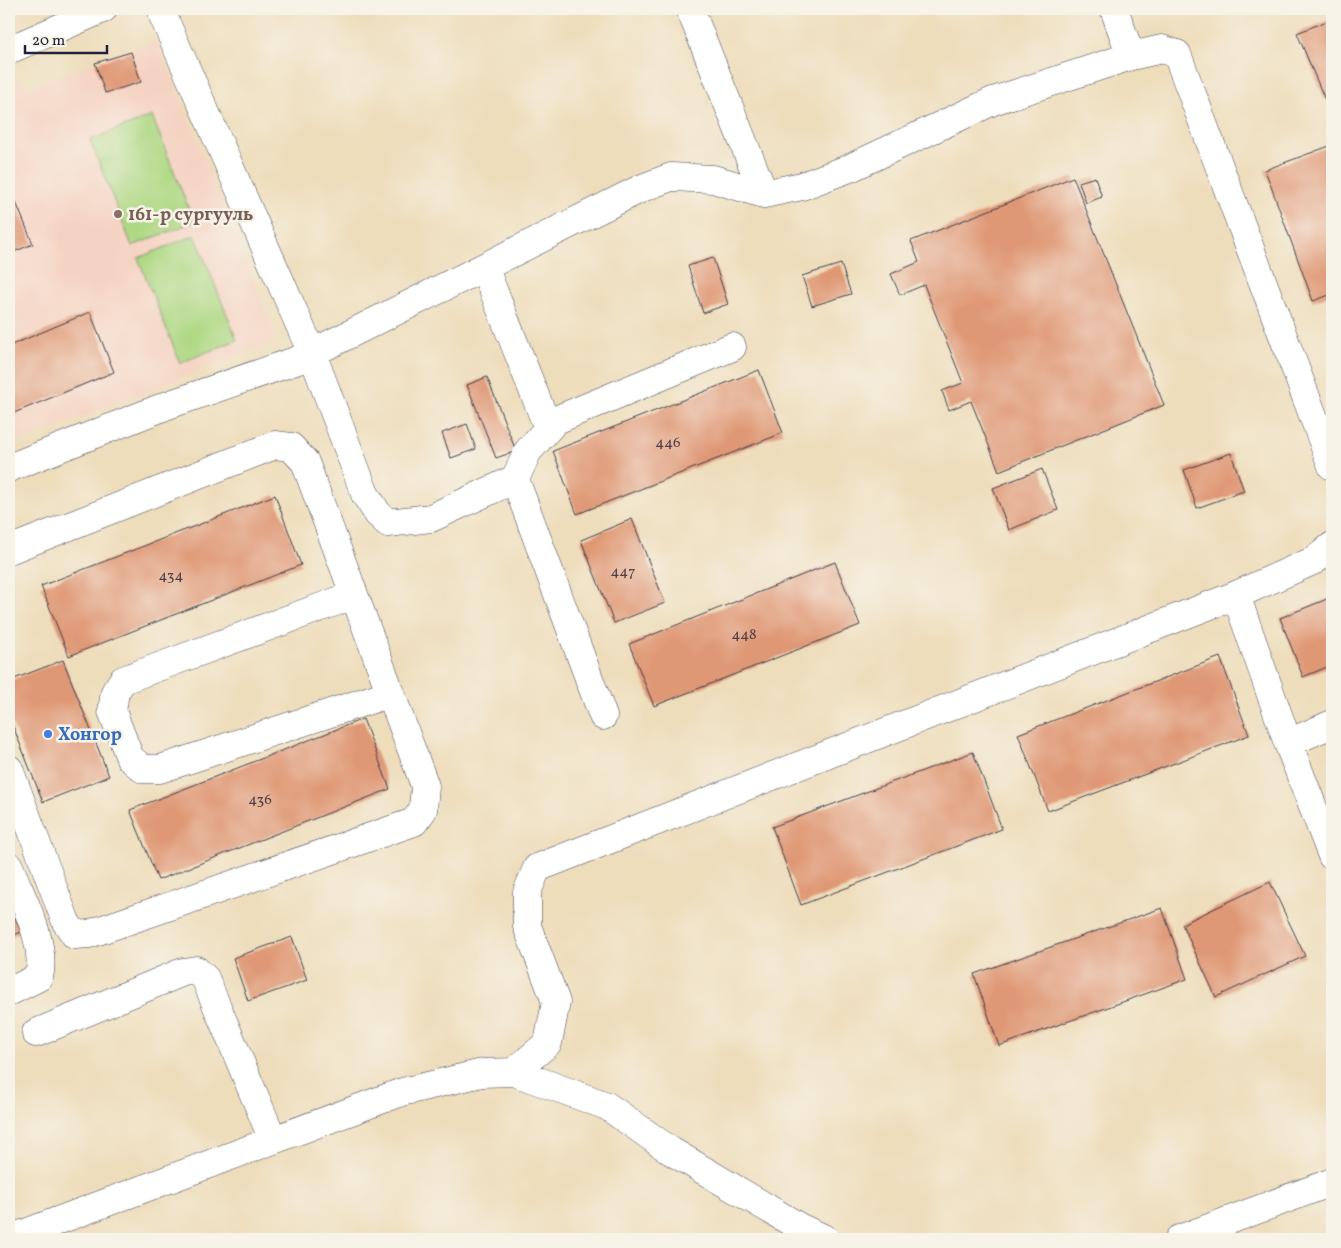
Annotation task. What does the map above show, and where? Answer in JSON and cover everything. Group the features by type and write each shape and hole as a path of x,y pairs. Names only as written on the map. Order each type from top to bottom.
{"street":[{"path":"9,50 102,9"},
{"path":"690,9 764,194"},
{"path":"1114,9 1131,56"},
{"path":"163,16 312,353 365,494 378,514 388,523 431,518 515,479 528,451 556,420 732,348"},
{"path":"9,468 168,405 298,360 642,188 670,177 713,179 764,194 802,186 850,168 992,101 1131,56 1162,49 1177,54 1332,466"},
{"path":"484,267 548,428"},
{"path":"9,550 275,445 292,446 304,462 425,786 423,810 414,822 89,934 75,935 66,922 9,769"},
{"path":"515,479 603,716"},
{"path":"514,1072 548,1043 556,1002 527,926 527,892 537,868 1236,594 1315,560 1332,546"},
{"path":"354,594 123,680 115,692 112,711 130,758 143,770 160,769 391,693"},
{"path":"1236,594 1288,743 1332,856"},
{"path":"1288,743 1332,724"},
{"path":"9,866 40,946 42,964 39,977 9,992"},
{"path":"36,1033 183,972 196,970 205,978 273,1140"},
{"path":"9,1239 402,1092 482,1073 514,1072 607,1106 671,1151 801,1228 825,1239"},
{"path":"1179,1239 1332,1182"}],"shaded area":[{"name":"161-р сургууль","path":"157,40 277,340 9,446 9,83 20,79 26,88"}],"green space":[{"path":"152,116 194,222 132,246 90,140"},
{"path":"195,235 237,340 180,363 138,258"}],"building":[{"path":"1332,19 1332,97 1325,100 1297,33"},
{"path":"131,52 141,82 105,93 95,63"},
{"path":"1332,145 1332,294 1313,301 1265,170"},
{"path":"1073,177 1164,405 999,471 971,401 949,410 942,391 963,383 924,285 900,295 891,274 919,262 911,241"},
{"path":"1095,177 1102,197 1086,203 1079,182"},
{"path":"9,185 33,244 9,254"},
{"path":"713,258 728,304 703,313 688,266"},
{"path":"841,264 851,294 812,306 802,276"},
{"path":"90,312 114,372 9,415 9,346"},
{"path":"759,370 783,433 577,514 553,451"},
{"path":"487,377 516,451 496,458 467,385"},
{"path":"467,424 476,449 451,458 442,433"},
{"path":"1231,453 1244,491 1197,508 1184,470"},
{"path":"1042,469 1058,510 1009,530 993,488"},
{"path":"275,495 301,565 69,656 41,586"},
{"path":"632,519 665,603 614,623 581,540"},
{"path":"835,562 860,625 654,706 629,644"},
{"path":"1332,597 1332,665 1303,677 1280,618"},
{"path":"1220,657 1249,735 1048,811 1018,734"},
{"path":"63,660 109,776 43,802 9,716 9,681"},
{"path":"363,719 390,789 158,880 130,810"},
{"path":"973,752 1002,829 801,905 772,827"},
{"path":"1270,882 1305,956 1216,997 1182,924"},
{"path":"9,903 21,932 9,937"},
{"path":"1162,908 1187,979 999,1046 974,974"},
{"path":"292,937 307,980 248,1001 233,958"}],"place":[{"name":"161-р сургууль","path":"118,214"},
{"name":"Хонгор","path":"48,734"}]}
